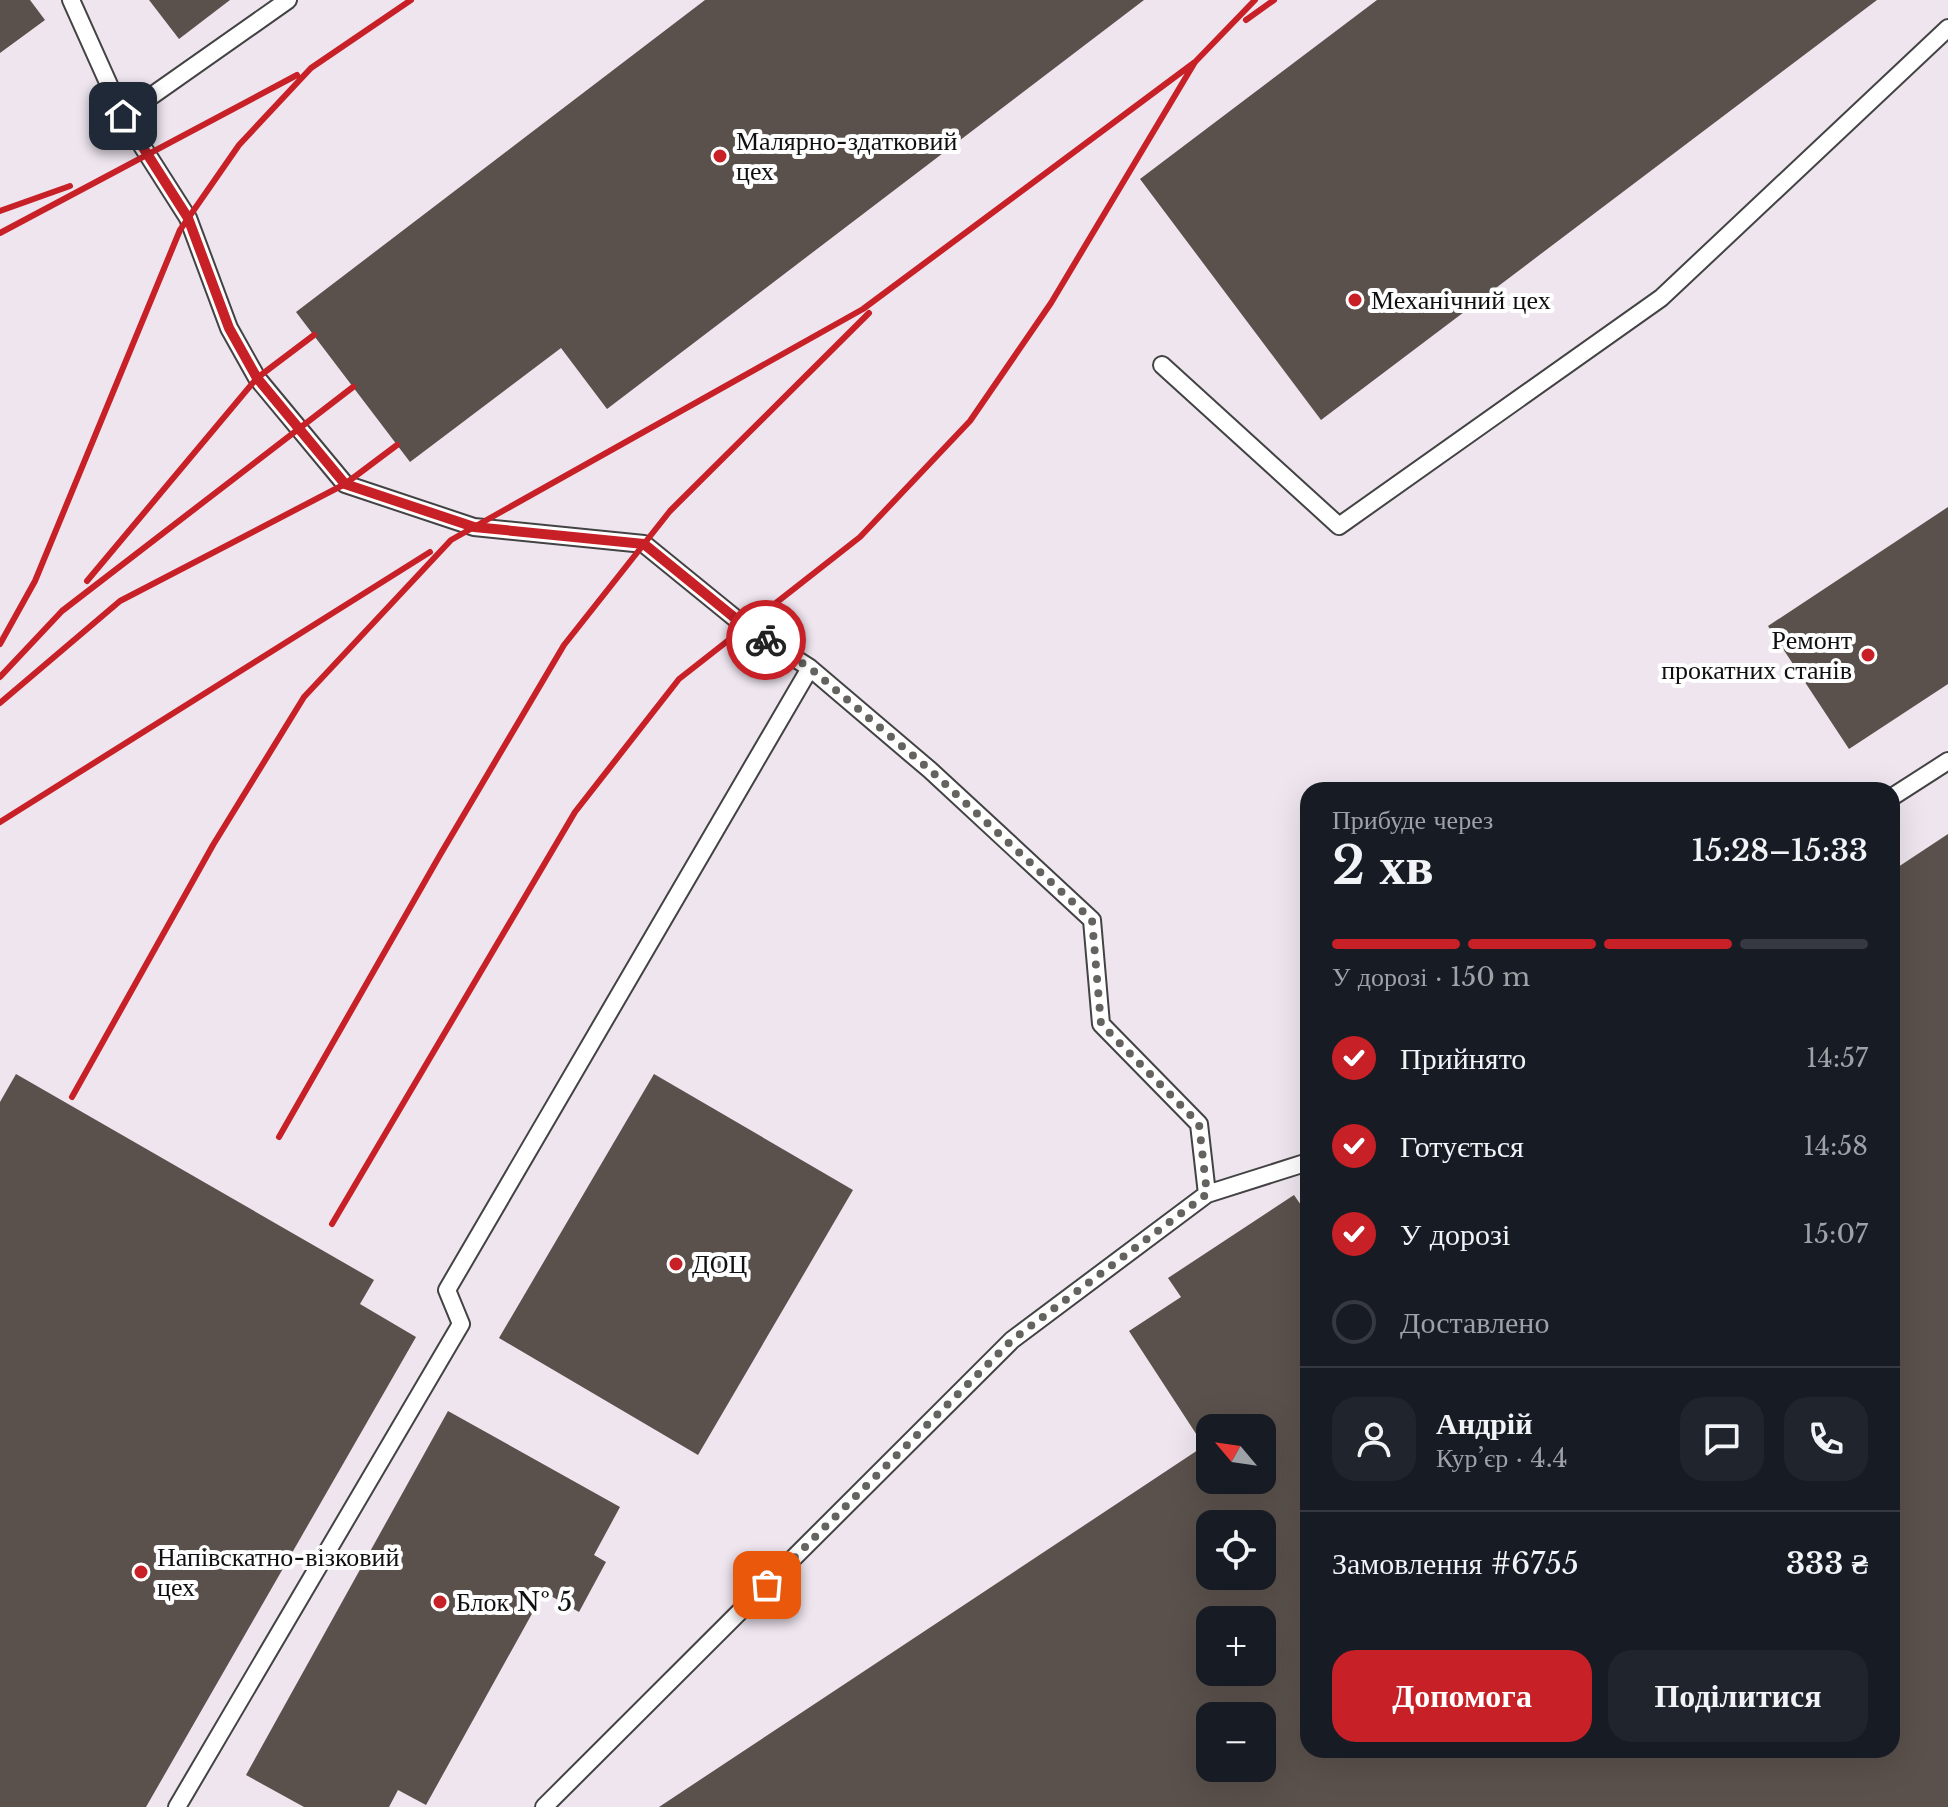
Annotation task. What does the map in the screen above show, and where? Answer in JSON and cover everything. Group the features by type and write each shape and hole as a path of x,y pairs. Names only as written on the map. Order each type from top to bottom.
{"lane":[{"path":"71,0 123,116 188,218 229,328 257,378 345,484 474,527 644,544 746,627 810,668 930,770 1092,920 1101,1024 1199,1124 1207,1194"},
{"path":"123,116 288,0"},
{"path":"1162,365 1339,526 1661,298 1948,28"},
{"path":"177,1807 461,1324 447,1290 810,668"},
{"path":"1900,792 1948,761"},
{"path":"544,1807 1012,1340 1207,1194 1300,1165"}],"shaded area":[{"path":"0,0 1948,0 1948,1807 0,1807"}],"building":[{"path":"0,0 30,0 45,20 0,53"},
{"path":"149,0 230,0 179,39"},
{"name":"Малярно-здатковий цех","path":"705,0 1144,0 607,409 561,348 410,462 296,312"},
{"name":"Механічний цех","path":"1377,0 1877,0 1321,420 1140,179"},
{"name":"Ремонт прокатних станів","path":"1948,507 1948,684 1849,749 1768,626"},
{"path":"1948,834 1948,1807 659,1807 1196,1451 1196,1494 1276,1494 1276,1414 1196,1414 1196,1434 1129,1331 1181,1297 1168,1278 1294,1195 1300,1204 1300,1758 1900,1758 1900,866"},
{"name":"Напівскатно-візковий цех","path":"16,1074 374,1280 360,1304 416,1337 146,1807 0,1807 0,1102"},
{"name":"ДОЦ","path":"654,1074 853,1190 698,1455 499,1338"},
{"name":"Блок № 5","path":"448,1411 620,1507 594,1555 606,1562 579,1612 544,1592 426,1805 398,1790 389,1807 304,1807 246,1775"}],"railway":[{"path":"0,644 35,581 180,230 239,145 311,68 411,0"},
{"path":"332,1224 575,812 679,679 860,537 970,421 1051,303 1195,62 1255,0"},
{"path":"1246,20 1274,0"},
{"path":"72,1097 213,845 304,697 451,540 863,309 1195,62"},
{"path":"0,233 297,75"},
{"path":"0,211 70,186"},
{"path":"279,1137 564,645 670,511 869,313"},
{"path":"87,581 257,378 314,335"},
{"path":"0,677 62,611 353,387"},
{"path":"0,703 120,601 345,484 397,445"},
{"path":"0,822 430,552"}],"way so far":[{"path":"766,640 810,668 930,770 1092,920 1101,1024 1199,1124 1207,1194 1012,1340 767,1585"}],"place":[{"name":"Малярно-здатковий цех","path":"720,156"},
{"name":"Механічний цех","path":"1355,300"},
{"name":"Ремонт прокатних станів","path":"1868,655"},
{"name":"ДОЦ","path":"676,1264"},
{"name":"Напівскатно-візковий цех","path":"141,1572"},
{"name":"Блок № 5","path":"440,1602"}],"route":[{"path":"123,116 188,218 229,328 257,378 345,484 474,527 644,544 766,640"}]}
